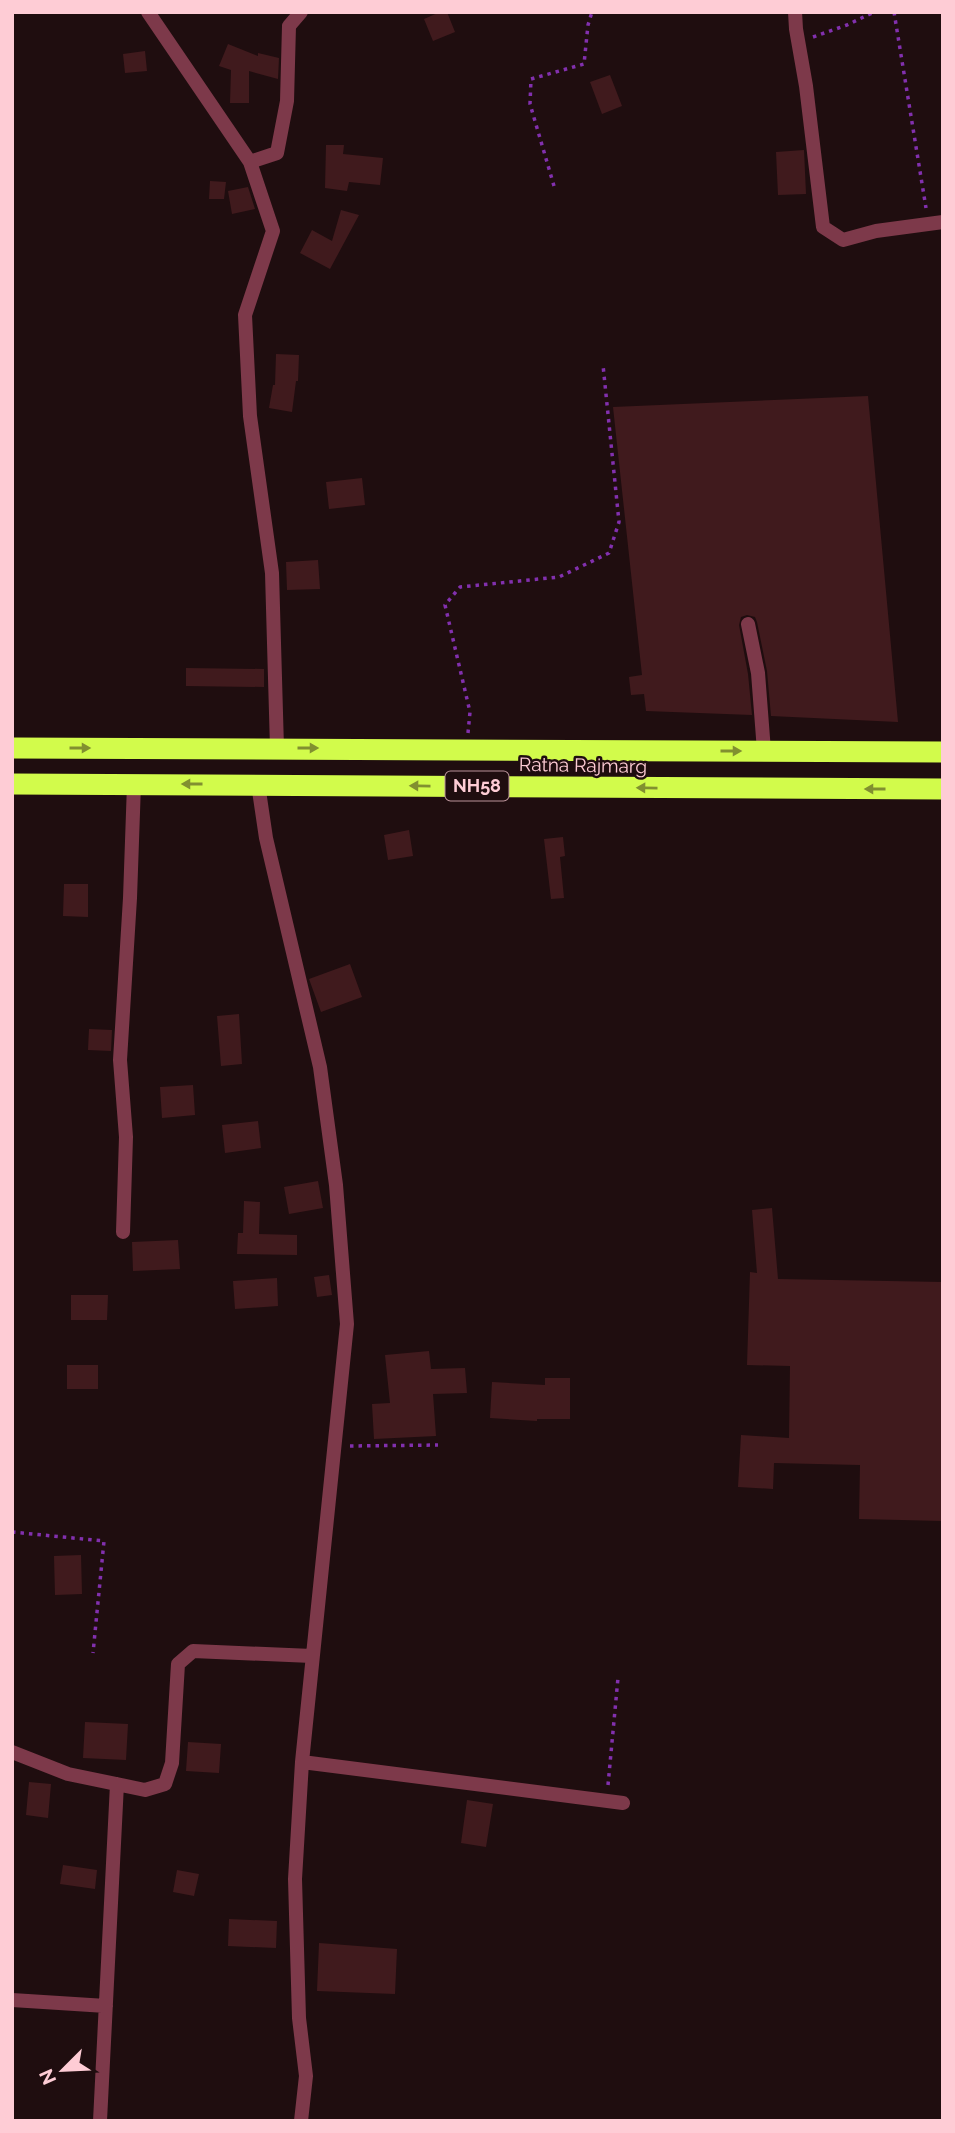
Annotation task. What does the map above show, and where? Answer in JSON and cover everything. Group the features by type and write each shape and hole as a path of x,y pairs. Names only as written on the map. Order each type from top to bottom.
{"highway":[{"name":"Ratna Rajmarg","path":"12,748 943,752"},
{"name":"Ratna Rajmarg","path":"12,783 943,789"}],"street":[{"path":"148,12 250,162 273,230 245,315 250,416 272,573 278,748"},
{"path":"250,162 277,153 287,101 289,26 301,12"},
{"path":"795,12 823,227 844,240 876,230 936,223"},
{"path":"748,624 758,673 764,751"},
{"path":"123,1232 126,1137 120,1060 134,784"},
{"path":"258,784 266,838 320,1067 336,1185 347,1324 302,1762 295,1879 298,2004 306,2076 301,2121"},
{"path":"12,1752 68,1774 145,1790 165,1784 172,1763 178,1664 193,1651 312,1657"},
{"path":"302,1762 624,1803"},
{"path":"100,2121 117,1784"},
{"path":"12,2000 106,2006"}],"path":[{"path":"554,186 530,104 531,79 584,64 588,25 593,12"},
{"path":"798,43 846,26 874,12"},
{"path":"894,12 936,223"},
{"path":"467,749 470,712 445,605 460,587 559,577 609,553 619,522 603,365"},
{"path":"334,1446 438,1446"},
{"path":"12,1532 104,1541 93,1653"},
{"path":"607,1801 618,1678"}],"building":[{"path":"447,12 455,32 433,41 424,19"},
{"path":"228,44 258,56 258,53 279,58 278,79 249,71 249,103 230,103 231,70 219,66"},
{"path":"145,51 147,71 125,73 123,54"},
{"path":"610,75 622,106 602,114 590,82"},
{"path":"326,145 344,145 343,154 383,158 380,185 349,182 347,191 325,188"},
{"path":"804,150 806,194 778,195 776,152"},
{"path":"210,181 226,182 224,199 209,199"},
{"path":"248,187 255,209 232,214 228,191"},
{"path":"341,210 359,215 330,269 300,253 312,230 332,241"},
{"path":"276,354 299,355 298,381 292,412 269,408 275,385"},
{"path":"868,396 898,722 771,716 767,671 757,622 755,617 747,615 741,617 739,625 752,715 646,711 644,694 631,695 629,677 642,675 613,407"},
{"path":"362,478 365,505 329,509 326,482"},
{"path":"318,560 320,589 287,590 286,562"},
{"path":"186,668 264,669 264,687 186,686"},
{"path":"409,830 413,856 388,860 384,835"},
{"path":"563,837 565,856 560,857 564,898 551,899 544,839"},
{"path":"64,884 88,884 88,917 63,916"},
{"path":"350,964 362,997 321,1012 309,979"},
{"path":"239,1014 242,1064 221,1066 217,1016"},
{"path":"89,1029 112,1030 111,1051 88,1050"},
{"path":"193,1085 195,1115 162,1118 160,1087"},
{"path":"258,1121 261,1148 225,1153 222,1125"},
{"path":"318,1181 323,1208 289,1214 284,1187"},
{"path":"244,1201 260,1202 259,1234 297,1235 297,1255 237,1254 238,1233 243,1233"},
{"path":"772,1208 778,1279 943,1282 943,1521 859,1519 860,1465 774,1463 773,1489 738,1487 741,1435 789,1438 790,1366 747,1365 750,1272 757,1273 752,1210"},
{"path":"178,1240 180,1269 133,1271 132,1242"},
{"path":"329,1275 332,1295 317,1297 314,1277"},
{"path":"277,1278 278,1306 235,1309 233,1281"},
{"path":"71,1295 108,1295 107,1320 71,1320"},
{"path":"429,1351 431,1369 465,1368 467,1393 433,1394 436,1436 374,1439 372,1404 390,1403 385,1355"},
{"path":"67,1365 98,1365 98,1389 67,1389"},
{"path":"545,1378 570,1378 570,1419 537,1421 490,1418 492,1382 545,1385"},
{"path":"81,1555 82,1594 55,1595 54,1556"},
{"path":"85,1722 128,1724 126,1760 83,1758"},
{"path":"188,1742 221,1744 219,1773 186,1771"},
{"path":"29,1782 51,1784 48,1818 26,1815"},
{"path":"467,1800 493,1804 486,1847 461,1843"},
{"path":"63,1865 97,1870 95,1889 60,1884"},
{"path":"177,1870 199,1874 194,1896 173,1892"},
{"path":"229,1919 277,1921 276,1948 228,1946"},
{"path":"319,1943 397,1949 395,1994 317,1991"}]}
